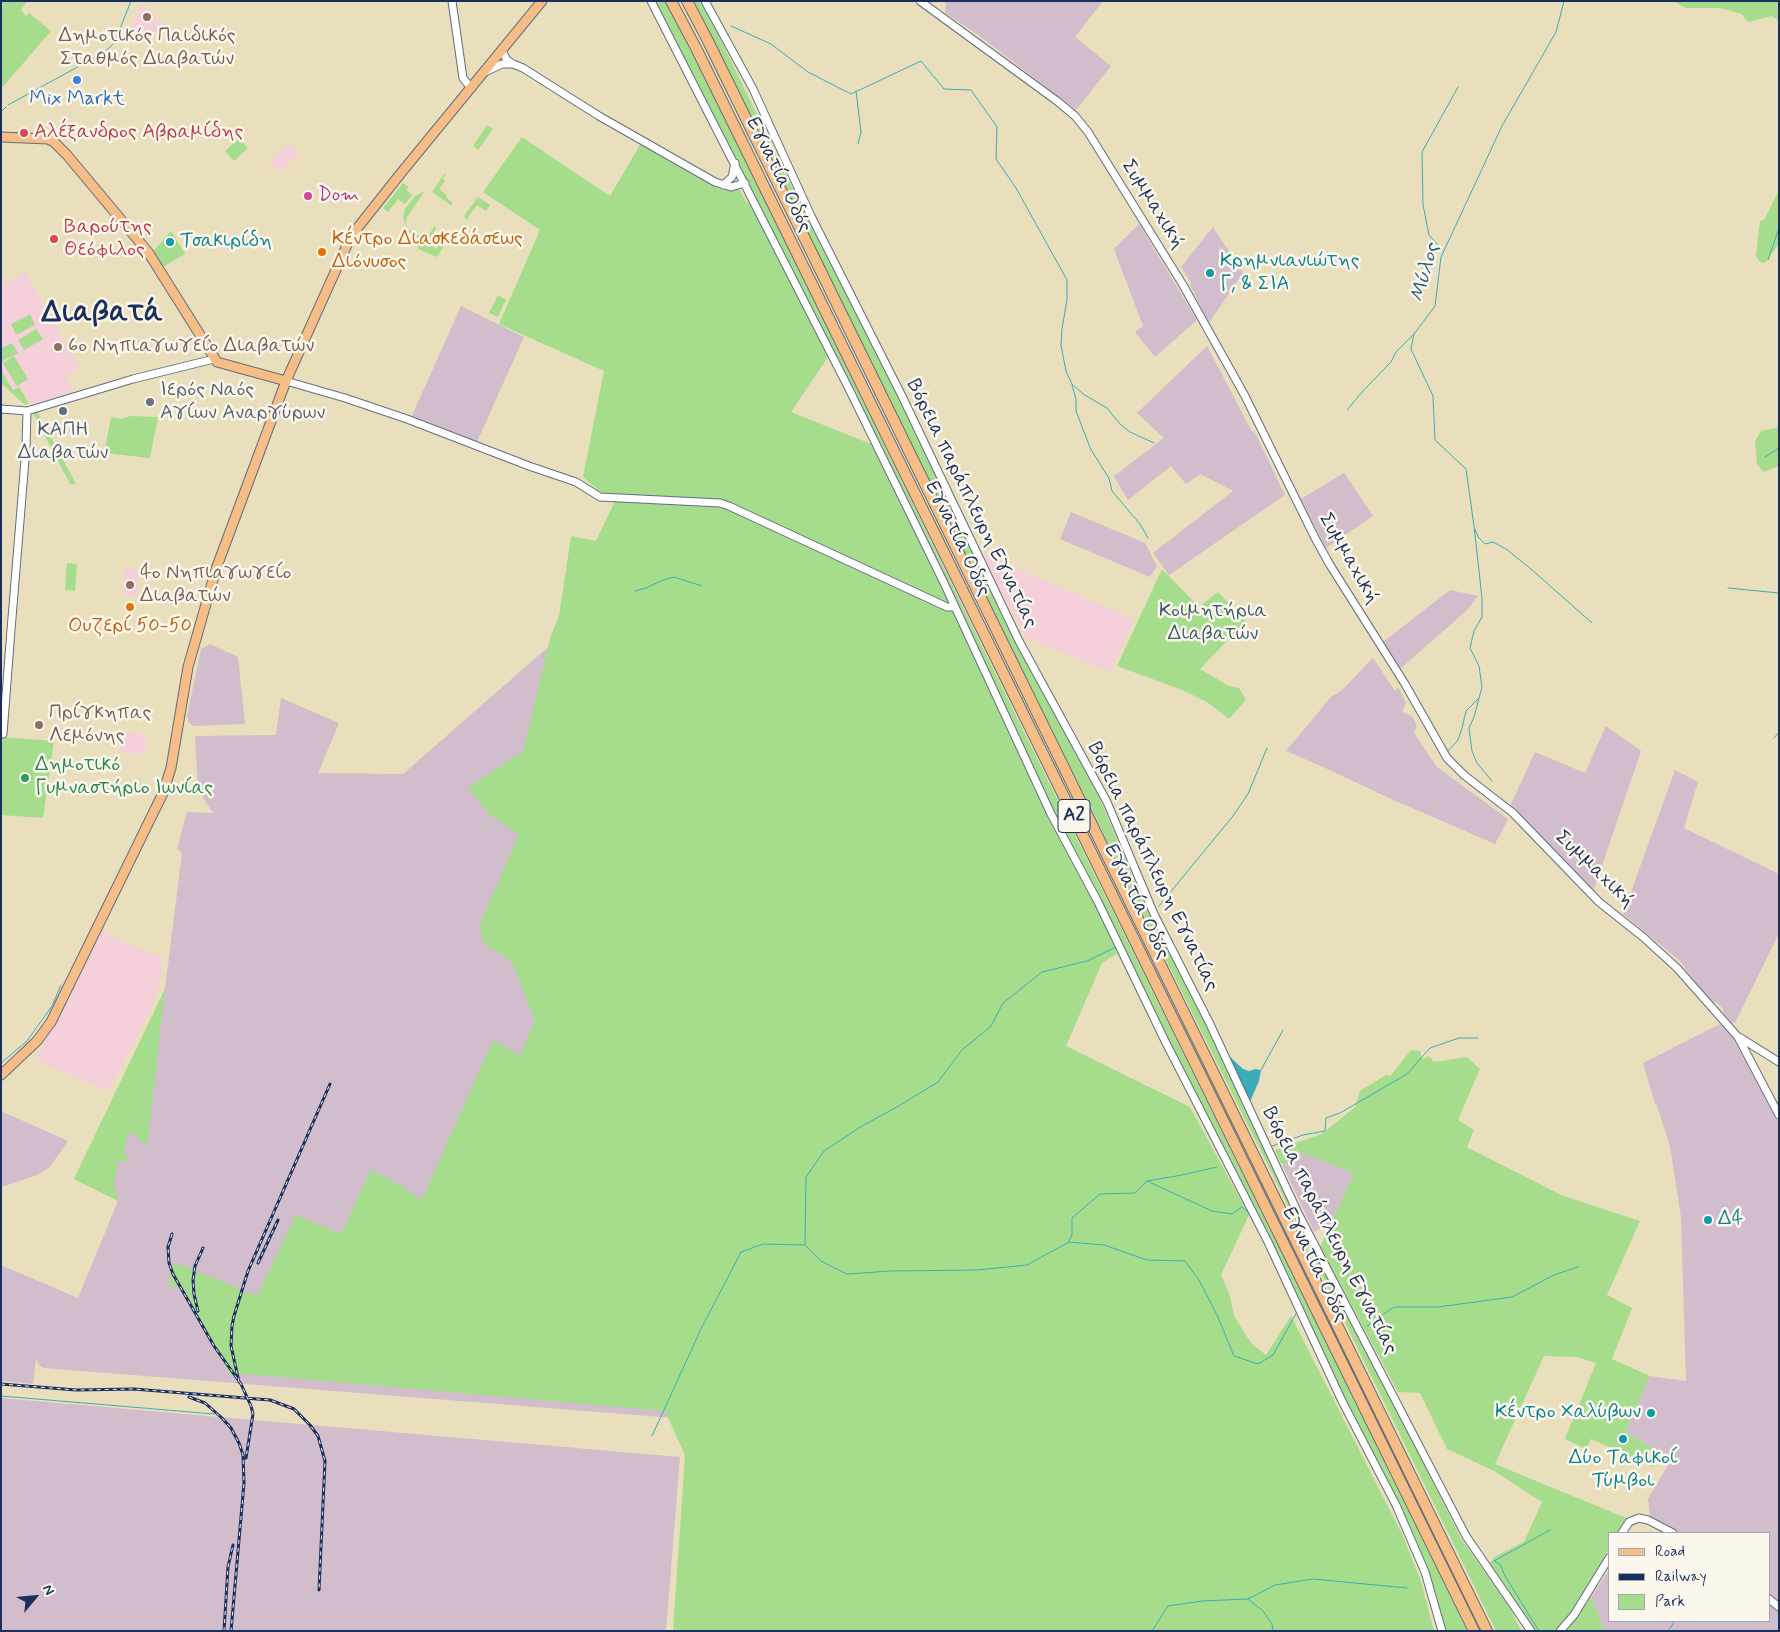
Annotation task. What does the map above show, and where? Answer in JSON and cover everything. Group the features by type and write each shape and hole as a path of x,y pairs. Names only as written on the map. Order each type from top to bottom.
{"highway":[{"name":"Εγνατία Οδός","path":"671,1 696,48 1474,1631"},
{"name":"Εγνατία Οδός","path":"687,1 713,50 1487,1631"}],"main road":[{"path":"1,1075 37,1041 51,1022 165,789 171,768 188,667 216,569 285,379 354,234 542,1"},
{"path":"520,30 549,1"},
{"path":"1,137 51,140 67,155 148,252 214,359 220,364 285,379"}],"street":[{"path":"452,1 463,78 472,88"},
{"path":"651,1 845,380 955,607 1043,797 1098,902 1165,1041 1274,1254 1338,1392 1403,1520 1425,1572 1442,1631"},
{"name":"Βόρεια παράπλευρη Εγνατίας","path":"705,1 753,89 810,216 902,396 1018,641 1107,802 1151,907 1213,1030 1303,1221 1466,1536 1531,1631"},
{"name":"Συμμαχική","path":"920,1 1057,101 1075,116 1088,132 1187,293 1245,396 1319,545 1405,684 1447,758 1464,775 1513,814 1594,897 1671,962 1738,1037 1779,1115"},
{"path":"502,50 523,68 605,119 724,185 731,187 744,183"},
{"path":"502,50 506,58 513,64 523,68"},
{"path":"485,72 505,64 513,64"},
{"path":"724,185 733,174 734,163"},
{"path":"1,409 27,411 133,379 214,359"},
{"path":"285,379 408,419 521,463 576,482 600,497 720,503 729,506 947,607 955,607"},
{"path":"2,734 26,448 27,411"},
{"path":"1738,1037 1779,1062"},
{"path":"1744,1050 1751,1045"},
{"path":"1623,1532 1629,1522 1640,1518 1671,1532"},
{"path":"1560,1631 1574,1615 1608,1560"}],"shaded area":[{"path":"943,1 1103,1 1075,37 1111,66 1076,110 977,34 945,13 946,4"},
{"name":"Δημοτικός Παιδικός Σταθμός Διαβατών","path":"141,4 176,32 159,31 137,36 126,41"},
{"path":"289,144 299,155 278,173 269,162"},
{"path":"1139,224 1197,320 1155,357 1135,332 1143,326 1114,249"},
{"path":"1213,227 1243,273 1209,323 1190,285 1191,283 1181,267"},
{"path":"25,272 79,368 65,376 73,390 65,396 41,404 30,403 20,386 14,389 1,369 1,286"},
{"path":"461,306 524,337 477,442 411,418"},
{"path":"1207,346 1252,432 1254,431 1285,495 1169,575 1153,553 1233,491 1200,474 1186,484 1171,466 1128,500 1114,476 1164,438 1137,413"},
{"path":"1344,473 1373,516 1326,548 1301,499"},
{"path":"1071,512 1145,543 1157,566 1150,577 1060,539"},
{"path":"980,553 1134,619 1110,672 1026,638"},
{"name":"4ο Νηπιαγωγείο Διαβατών","path":"125,568 139,570 136,596 122,595"},
{"path":"1450,590 1478,596 1466,611 1400,669 1383,642"},
{"path":"587,613 901,1436 44,1368 40,1366 36,1359 33,1384 1,1381 1,1265 78,1298 118,1201 74,1179 165,989 182,853 177,849 187,812 213,813 198,790 195,736 276,735 281,698 339,723 318,773 403,774"},
{"path":"210,644 238,657 245,724 194,726 189,723 187,716 201,649"},
{"path":"1373,658 1395,691 1398,687 1406,703 1402,712 1412,716 1417,726 1414,733 1437,767 1508,819 1495,844 1286,751 1331,697 1341,691"},
{"path":"1606,726 1641,751 1594,889 1592,889 1510,806 1535,752 1585,773"},
{"path":"122,732 146,734 145,754 120,752"},
{"path":"1675,770 1698,782 1684,828 1779,874 1779,933 1735,1023 1731,1023 1723,1009 1716,1002 1711,1001 1680,961 1623,914"},
{"path":"102,932 162,958 161,979 150,1012 108,1091 35,1060"},
{"path":"1720,1024 1735,1038 1779,1120 1779,1631 1605,1631 1591,1597 1608,1572 1608,1622 1770,1622 1770,1532 1660,1532 1662,1524 1650,1518 1648,1499 1677,1450 1671,1459 1625,1432 1650,1376 1686,1381 1681,1218 1670,1146 1643,1063"},
{"path":"1,1111 68,1141 49,1168 37,1175 1,1187"},
{"path":"1296,1153 1304,1153 1354,1173 1327,1233 1322,1228 1314,1232 1282,1164 1285,1164"},
{"path":"1,1398 680,1457 666,1631 1,1631"}],"green space":[{"path":"1,1 27,1 21,10 26,16 29,13 51,31 1,89"},
{"path":"655,1 665,1 713,94 1020,724 1416,1524 1467,1631 1444,1631 1433,1591 1320,1351 1038,782 885,457 741,168"},
{"path":"691,1 699,1 708,14 823,250 894,386 956,520 1019,646 1099,797 1144,904 1216,1043 1332,1287 1460,1537 1510,1608 1521,1631 1496,1631 1289,1208"},
{"path":"1673,1 1779,1 1779,21 1772,16 1749,22 1741,14 1721,8 1686,8"},
{"path":"487,125 493,129 478,150 473,146"},
{"path":"522,137 610,196 641,143 719,189 740,190 746,202 751,205 828,357 791,412 871,444 933,569 1037,793 1120,952 1102,963 1066,1046 1190,1107 1249,1215 1221,1275 1230,1296 1234,1316 1251,1343 1266,1355 1291,1316 1403,1536 1421,1581 1434,1631 673,1631 685,1455 665,1411 246,1374 230,1376 184,1289 169,1286 172,1264 187,1267 257,1296 296,1215 341,1234 371,1170 398,1184 422,1200 493,1040 520,1056 535,1020 513,964 483,943 480,924 519,834 490,815 468,788 523,751 551,635 559,616 571,536 596,541 615,501 615,495 601,493 583,477 604,371 499,324 540,230 483,192"},
{"path":"239,138 248,148 234,161 225,151"},
{"path":"445,173 443,179 445,181 439,189 447,195 446,197 452,202 452,206 432,192"},
{"path":"403,183 408,187 406,190 412,195 405,204 398,199 388,212 383,208"},
{"path":"1779,190 1779,244 1765,263 1760,262 1756,256 1760,221 1764,220"},
{"path":"425,191 407,217 406,223 408,229 419,236 418,238 408,232 403,217 405,209 415,196"},
{"path":"478,197 490,205 486,211 477,205 466,220 464,216"},
{"path":"434,227 436,229 427,242 436,249 441,242 445,245 437,257 418,249 417,244 420,237 428,236"},
{"name":"Τσακιρίδη","path":"171,231 185,254 161,268 152,253"},
{"path":"498,295 506,300 498,317 489,313"},
{"path":"30,314 35,325 16,335 11,324"},
{"path":"36,329 43,339 24,350 18,340"},
{"path":"12,343 18,353 1,362 1,348"},
{"path":"14,356 28,379 17,386 3,363"},
{"path":"1,370 13,390 19,387 29,403 25,405 1,383"},
{"path":"37,411 76,484 70,484 33,413"},
{"path":"130,416 158,417 150,458 104,453 111,417 122,419"},
{"path":"1779,427 1779,466 1763,472 1757,464 1755,442 1761,431"},
{"path":"67,563 77,564 75,591 65,590"},
{"name":"Κοιμητήρια Διαβατών","path":"1162,569 1199,607 1218,592 1246,621 1200,669 1229,686 1239,688 1246,700 1229,719 1207,702 1182,690 1117,666"},
{"name":"Δημοτικό Γυμναστήριο Ιωνίας","path":"1,737 54,741 43,818 1,815"},
{"path":"165,989 147,1147 133,1133 127,1136 124,1153 131,1162 118,1160 114,1183 118,1201 74,1179"},
{"path":"1182,1020 1482,1631 1479,1631 1179,1021"},
{"path":"1411,1050 1420,1051 1422,1059 1429,1056 1434,1062 1467,1057 1480,1069 1458,1120 1474,1130 1467,1147 1561,1195 1640,1221 1607,1295 1632,1308 1612,1359 1650,1376 1625,1432 1662,1454 1654,1467 1591,1439 1586,1449 1565,1439 1596,1363 1577,1357 1544,1356 1495,1464 1626,1518 1619,1532 1608,1532 1608,1551 1586,1590 1591,1597 1605,1631 1536,1631 1489,1564 1496,1556 1524,1542 1542,1502 1494,1471 1447,1449 1420,1393 1398,1392 1320,1247 1354,1173 1303,1153 1296,1153 1285,1164 1281,1164 1275,1150 1322,1134 1355,1107 1360,1091 1386,1075 1390,1076"}],"water":[{"path":"1229,1058 1243,1069 1249,1071 1261,1070 1259,1081 1249,1104"}],"waterway":[{"path":"116,39 131,1"},
{"name":"Μύλος","path":"1492,781 1477,763 1472,751 1469,728 1482,687 1479,666 1470,648 1474,631 1482,617 1482,598 1466,469 1435,440 1433,396 1411,349 1414,334 1435,306 1441,257 1502,126 1556,32 1564,1"},
{"path":"731,26 771,44 808,72 851,94 921,61 944,89 971,90 997,127 996,159 1016,188 1067,280 1067,300 1061,345 1066,371 1072,384 1083,394 1107,408 1120,424 1130,432 1154,443"},
{"path":"8,105 105,52 113,44"},
{"path":"1443,251 1429,235 1423,205 1422,152 1458,87"},
{"path":"856,91 861,132 858,144"},
{"path":"1,112 6,107"},
{"path":"1768,260 1779,228"},
{"path":"1347,410 1391,362 1396,352 1414,334"},
{"path":"1072,385 1076,399 1076,411 1091,450 1109,478 1112,491 1140,524 1148,538"},
{"path":"1765,457 1779,448"},
{"path":"1475,529 1478,537 1485,544 1493,542 1506,549 1592,623"},
{"path":"635,591 674,577 702,586"},
{"path":"1728,588 1779,593"},
{"path":"1447,752 1458,740 1466,711 1478,699"},
{"path":"1774,738 1779,732"},
{"path":"1159,906 1233,816 1248,794 1267,748"},
{"path":"805,1244 806,1177 824,1151 862,1126 938,1082 962,1050 991,1026 1003,1003 1042,972 1087,961 1116,947"},
{"path":"1,1063 27,1041 52,1006 61,985"},
{"path":"1261,1070 1283,1030"},
{"path":"1272,1146 1303,1135 1325,1131 1326,1118 1340,1113 1407,1074 1430,1048 1459,1038 1478,1038"},
{"path":"1069,1241 1072,1235 1072,1218 1100,1194 1135,1193 1147,1181 1217,1167"},
{"path":"1147,1181 1212,1211 1232,1214 1242,1207 1249,1213"},
{"path":"652,1436 701,1329 741,1252 763,1244 805,1245 821,1261 847,1274 891,1271 977,1270 1027,1265 1069,1242 1104,1245 1147,1260 1185,1261 1199,1280 1217,1315 1234,1356 1258,1364 1273,1355 1297,1312"},
{"path":"1367,1326 1394,1307 1438,1307 1512,1297 1554,1275 1578,1267"},
{"path":"1,1396 214,1414"},
{"path":"1494,1561 1550,1530"},
{"path":"1494,1561 1500,1564 1505,1576 1539,1631"},
{"path":"1152,1631 1168,1606 1202,1601 1248,1599 1275,1585 1313,1579 1407,1588"},
{"path":"1248,1599 1263,1611 1272,1624 1273,1631"},
{"path":"1668,1631 1674,1622"}],"railway":[{"path":"239,1382 231,1346 234,1316 248,1271 330,1084"},
{"path":"258,1263 278,1220"},
{"path":"172,1234 168,1247 169,1263 173,1274 214,1346 241,1384 251,1406 253,1414 246,1458"},
{"path":"198,1311 193,1280 195,1266 203,1248"},
{"path":"1,1384 76,1390 134,1389 270,1400 294,1409 318,1436 325,1461 319,1590"},
{"path":"189,1397 205,1403 222,1418 231,1428 243,1455 244,1483 231,1631"},
{"path":"224,1631 228,1567 233,1545"}],"place":[{"name":"Δημοτικός Παιδικός Σταθμός Διαβατών","path":"147,17"},
{"name":"Mix Markt","path":"77,80"},
{"name":"Αλέξανδρος Αβραμίδης","path":"24,133"},
{"name":"Dom","path":"308,196"},
{"name":"Βαρούτης Θεόφιλος","path":"54,239"},
{"name":"Τσακιρίδη","path":"170,242"},
{"name":"Κέντρο Διασκεδάσεως Διόνυσος","path":"322,252"},
{"name":"Κρημνιανιώτης Γ, & ΣΙΑ","path":"1210,273"},
{"name":"6ο Νηπιαγωγείο Διαβατών","path":"58,347"},
{"name":"Ιερός Ναός Αγίων Αναργύρων","path":"150,402"},
{"name":"ΚΑΠΗ Διαβατών","path":"63,411"},
{"name":"4ο Νηπιαγωγείο Διαβατών","path":"130,585"},
{"name":"Ουζερί 50-50","path":"130,607"},
{"name":"Πρίγκηπας Λεμόνης","path":"39,725"},
{"name":"Δημοτικό Γυμναστήριο Ιωνίας","path":"25,778"},
{"name":"Δ4","path":"1708,1220"},
{"name":"Κέντρο Χαλύβων","path":"1651,1413"},
{"name":"Δύο Ταφικοί Τύμβοι","path":"1623,1439"}],"district":[{"name":"Διαβατά","path":"102,315"}]}
